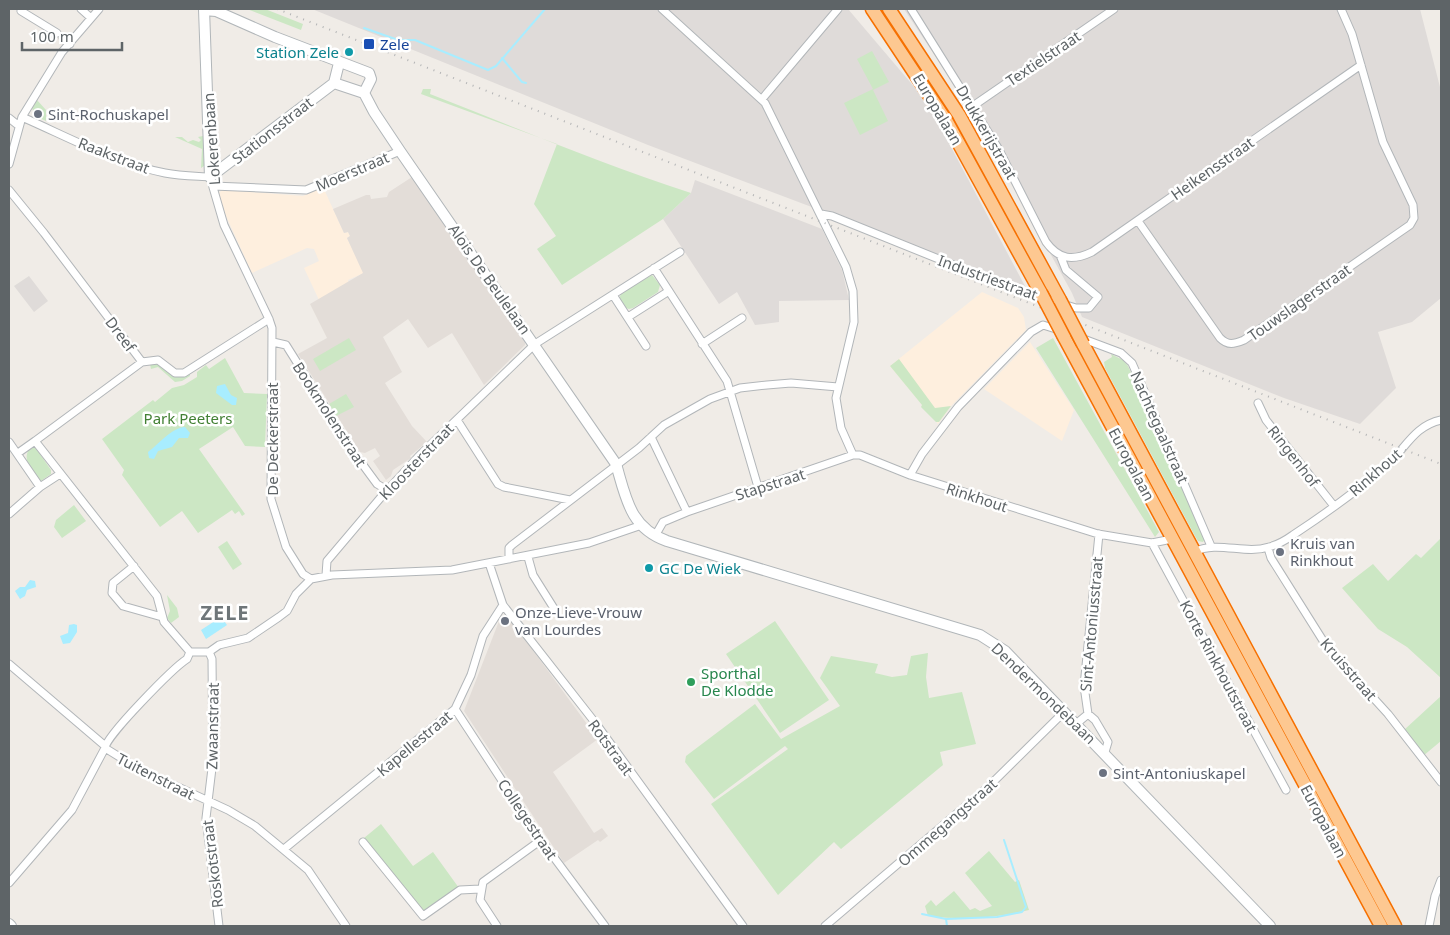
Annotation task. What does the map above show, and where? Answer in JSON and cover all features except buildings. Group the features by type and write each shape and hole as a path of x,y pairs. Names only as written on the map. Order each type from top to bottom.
{"highway":[{"name":"Europalaan","path":"872,9 947,122 1380,926"},
{"name":"Europalaan","path":"889,9 959,115 1395,926"}],"street":[{"path":"81,9 91,18"},
{"path":"9,164 22,117 44,79 99,9"},
{"path":"204,9 216,11 372,76 364,93 334,83 333,80 339,63"},
{"name":"Lokerenbaan","path":"204,9 212,182 224,225 269,318"},
{"path":"662,9 762,99 846,267 853,291 854,322 836,398 838,418 853,455"},
{"path":"762,99 838,9"},
{"name":"Drukkerijstraat","path":"911,9 998,148 1046,242 1060,255"},
{"name":"Textielstraat","path":"973,106 1114,9"},
{"path":"1341,9 1346,16 1361,65"},
{"path":"21,11 56,33"},
{"path":"63,38 70,44"},
{"name":"Touwslagerstraat","path":"1138,221 1220,338 1225,343 1233,344 1244,340 1410,225 1415,214 1413,205 1382,142 1361,65"},
{"name":"Heikensstraat","path":"1060,255 1074,259 1083,257 1138,221 1361,65"},
{"name":"Stationsstraat","path":"212,182 334,83"},
{"name":"Alois De Beulelaan","path":"364,93 374,112 400,151 616,464 634,517 639,526"},
{"name":"Raakstraat","path":"22,117 116,159 153,171 212,182"},
{"path":"9,118 19,126"},
{"name":"Moerstraat","path":"212,182 298,190 314,188 400,151"},
{"name":"Dreef","path":"9,190 142,362 158,360 175,373 184,373 269,318"},
{"name":"Industriestraat","path":"821,214 832,216 1013,288 1076,308 1089,308 1098,297 1066,270 1060,255"},
{"path":"457,420 535,344 680,252"},
{"path":"654,268 727,381 758,487"},
{"path":"628,318 669,291"},
{"path":"613,295 646,346"},
{"name":"De Deckerstraat","path":"269,318 272,342 271,499 286,547 303,574 311,580"},
{"path":"702,344 742,318"},
{"name":"Nachtegaalstraat","path":"910,475 922,454 958,407 1034,329 1046,325 1129,358 1197,510 1211,546"},
{"name":"Bookmolenstraat","path":"272,342 286,345 352,450 377,484 387,490"},
{"path":"18,453 142,362"},
{"path":"509,559 509,548 512,545 678,415 730,391 791,383 838,387"},
{"name":"Ringenhof","path":"1258,403 1266,420 1334,506"},
{"name":"Kloosterstraat","path":"326,575 327,561 387,490 457,420 498,484 504,488 570,500"},
{"name":"Rinkhout","path":"1194,552 1211,546 1252,549 1268,548 1291,536 1387,465 1420,428 1441,420"},
{"path":"651,437 687,512"},
{"path":"35,441 157,596 162,617 168,627 190,652"},
{"path":"9,442 40,487"},
{"name":"Rinkhout","path":"853,455 866,456 910,475 1099,534 1152,542 1172,539"},
{"name":"Stapstraat","path":"655,536 663,522 687,512 758,487 771,485 853,455"},
{"path":"9,514 40,487 60,474"},
{"path":"190,652 208,652 219,645 248,638 287,612 296,594 311,580 326,575 437,572 590,543 639,526"},
{"name":"Dendermondebaan","path":"639,526 655,536 980,635 1005,650 1270,926"},
{"name":"Sint-Antoniusstraat","path":"1088,714 1084,686 1099,534"},
{"name":"Korte Rinkhoutstraat","path":"1152,542 1286,790"},
{"name":"Kruisstraat","path":"1268,548 1272,558 1327,647 1388,714 1441,782"},
{"path":"528,556 534,575 555,610"},
{"name":"Rotstraat","path":"489,563 503,605 597,725 743,926"},
{"path":"134,566 113,583 112,593 123,606 162,617"},
{"name":"Kapellestraat","path":"284,849 455,709 471,675 483,636 503,605"},
{"path":"9,884 72,810 104,747 134,710 187,659 190,652"},
{"name":"Zwaanstraat","path":"208,652 212,659 214,709 213,760 208,801"},
{"name":"Tuitenstraat","path":"9,664 104,747 139,769 208,801 255,826 308,870 346,926"},
{"name":"Collegestraat","path":"455,709 541,840 605,926"},
{"name":"Ommegangstraat","path":"825,926 988,787 1064,712"},
{"path":"1076,724 1088,714 1096,720 1108,742 1104,752"},
{"name":"Roskotstraat","path":"208,801 206,818 220,926"},
{"path":"496,926 483,907 480,889 482,882 541,840"},
{"path":"363,842 423,916 460,890 480,889"},
{"path":"1429,926 1435,896 1441,880"}],"shaded area":[{"path":"312,9 848,9 927,102 1026,288 648,145"},
{"path":"904,9 1420,9 1441,91 1441,298 1412,322 1378,332 1396,388 1360,424 1284,398 1082,317 1072,293 972,112"},
{"path":"412,177 525,342 525,345 484,385 452,333 428,348 408,319 383,337 402,372 385,383 412,426 427,442 410,456 411,458 393,470 391,476 386,480 373,461 380,456 375,448 365,453 360,452 298,354 327,338 310,304 363,273 347,238 350,236 348,232 344,233 333,209 366,195 370,195 371,199 387,197 389,192"},
{"path":"695,180 822,229 842,270 849,300 779,301 779,322 755,325 737,292 719,304 663,219 691,193"},
{"path":"323,187 344,233 348,232 350,236 347,238 364,273 348,280 349,283 319,300 304,268 319,261 314,249 307,248 252,273 226,216 219,193 222,190 303,196"},
{"path":"29,276 48,301 34,312 14,286"},
{"path":"982,292 1018,308 1024,317 1026,330 951,406 938,424 890,366"},
{"path":"1030,342 1074,410 1062,441 984,389"},
{"path":"501,616 503,621 510,619 598,739 553,772 594,833 602,828 608,836 600,842 598,840 564,863 464,711"}],"green space":[{"path":"247,9 265,9 303,24 301,30"},
{"path":"872,51 889,82 873,90 888,121 860,135 844,103 873,89 857,59"},
{"path":"423,89 431,89 430,94 546,140 421,94"},
{"path":"37,100 46,110 46,121 37,117 40,114 39,112 34,113 32,108"},
{"path":"203,136 204,166 201,168 202,149 175,137 182,137 188,142 193,140 199,142 201,140 198,137"},
{"path":"557,144 691,193 663,219 562,285 537,249 556,236 534,204"},
{"path":"652,275 660,285 658,292 633,308 623,307 619,300 621,293"},
{"path":"349,338 356,350 320,371 313,359"},
{"path":"1053,338 1159,532 1155,537 1036,348"},
{"path":"1111,354 1123,360 1128,366 1203,532 1205,539 1203,542 1198,541 1195,536 1105,368 1104,362 1112,357"},
{"name":"Park Peeters","path":"225,358 244,393 267,394 265,447 245,446 233,427 199,449 245,514 242,516 239,511 235,514 232,510 198,533 182,511 160,527 122,475 124,470 102,439 153,400 155,402 172,388 184,385 197,377 197,372 206,365 209,369"},
{"path":"899,359 935,408 951,406 939,422 936,422 921,407 922,405 890,366"},
{"path":"157,363 177,377 190,374 190,376 182,381 175,382 158,367 151,369 150,364"},
{"path":"346,394 354,407 336,416 329,404"},
{"path":"35,447 51,470 51,474 41,481 34,475 27,463 29,449"},
{"path":"74,505 86,521 62,538 54,527 56,520"},
{"path":"1441,538 1441,678 1407,647 1378,629 1342,588 1373,564 1388,581 1416,554 1421,558"},
{"path":"227,541 242,564 233,570 218,547"},
{"path":"167,595 177,608 179,617 171,623 167,618 170,611"},
{"path":"775,621 829,700 780,733 726,654"},
{"path":"928,653 926,677 929,698 962,692 976,744 940,752 943,765 841,849 834,842 778,895 711,804 788,749 785,746 714,799 685,762 686,756 755,704 781,739 840,706 820,678 831,656 878,664 875,673 892,677 907,675 911,656"},
{"path":"1441,696 1441,741 1423,756 1404,730"},
{"path":"381,824 413,866 433,852 459,888 422,913 364,838"},
{"path":"989,851 1015,882 1019,880 1029,910 979,918 928,916 925,906 931,900 936,906 954,891 970,910 975,908 980,911 992,906 965,873"}],"water":[{"path":"225,384 231,395 237,398 236,405 232,405 216,393 217,386"},
{"path":"185,427 190,433 188,438 179,438 172,447 158,451 154,459 149,458 148,452 165,437 175,430"},
{"path":"30,580 35,581 36,587 27,590 25,596 20,599 15,591 20,587 25,587"},
{"path":"221,617 227,625 206,639 201,630"},
{"path":"69,625 77,625 77,632 70,643 63,644 60,636 68,633"}],"waterway":[{"path":"364,28 398,40 415,40 488,70 496,66 545,9"},
{"path":"502,58 522,82 526,83"},
{"path":"947,926 946,919 997,917 1022,912 1026,907 1004,840"},
{"path":"922,914 946,919"}],"railway":[{"path":"277,9 1441,464"}],"place":[{"name":"Zele","path":"369,44"},
{"name":"Station Zele","path":"349,52"},
{"name":"Sint-Rochuskapel","path":"38,114"},
{"name":"Kruis van Rinkhout","path":"1280,552"},
{"name":"GC De Wiek","path":"649,568"},
{"name":"Onze-Lieve-Vrouw van Lourdes","path":"505,621"},
{"name":"Sporthal De Klodde","path":"691,682"},
{"name":"Sint-Antoniuskapel","path":"1103,773"}],"district":[{"name":"ZELE","path":"225,612"}]}
